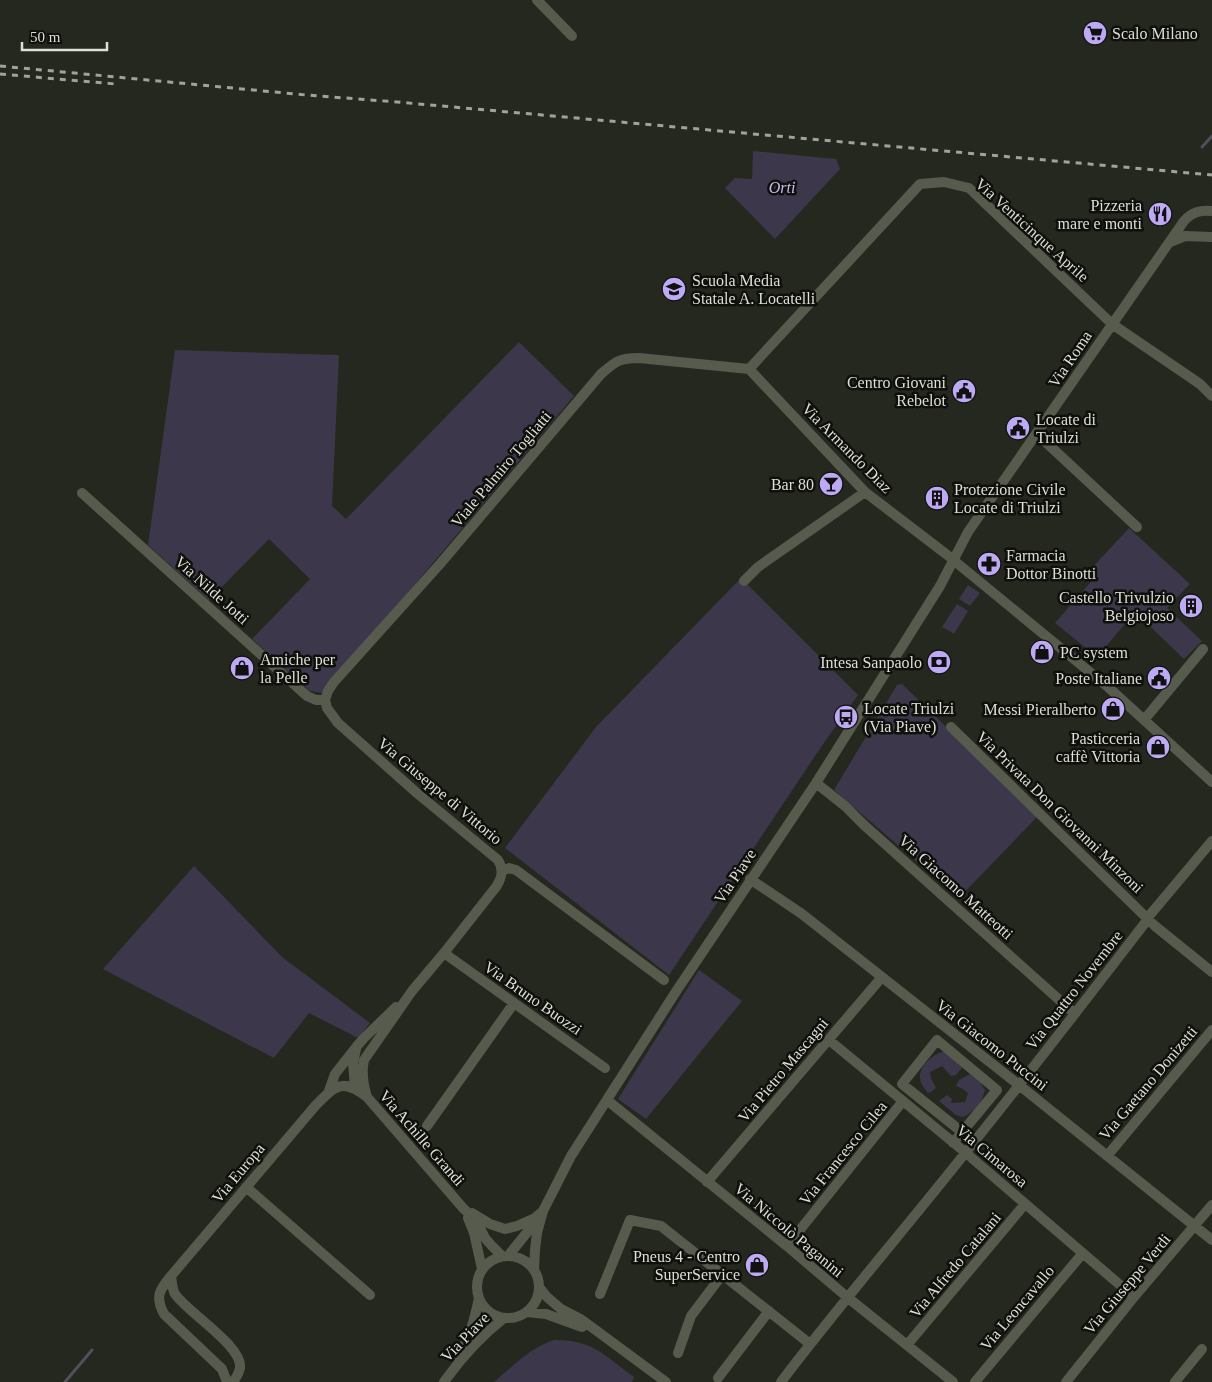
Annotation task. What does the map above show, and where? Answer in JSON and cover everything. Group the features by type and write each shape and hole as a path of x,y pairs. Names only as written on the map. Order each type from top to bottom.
{"street":[{"path":"538,0 572,36"},
{"name":"Via Venticinque Aprile","path":"749,369 920,184 944,182 969,188 1112,324 1200,384 1212,396"},
{"name":"Via Roma","path":"954,560 968,532 1167,244 1189,215 1203,211 1212,212"},
{"path":"1167,244 1185,236 1212,237"},
{"name":"Viale Palmiro Togliatti","path":"325,700 334,682 440,564 601,374 615,362 625,358 639,358 749,369"},
{"name":"Via Armando Diaz","path":"749,369 866,492 954,560 1108,687 1212,782"},
{"path":"1036,434 1137,527"},
{"path":"744,581 758,567 866,492"},
{"name":"Via Nilde Jotti","path":"82,493 307,696 316,700 325,700"},
{"name":"Via Piave","path":"539,1287 534,1270 534,1250 539,1214 571,1156 677,990 816,783 940,586 954,560"},
{"path":"1144,720 1203,649"},
{"name":"Via Giuseppe di Vittorio","path":"325,700 327,708 338,723 418,794 498,860 502,871 509,868 516,870 664,980"},
{"name":"Via Privata Don Giovanni Minzoni","path":"950,727 1155,926 1212,972"},
{"name":"Via Giacomo Matteotti","path":"816,783 1075,1014"},
{"name":"Via Quattro Novembre","path":"781,1382 846,1297 966,1153 1148,919 1148,916 1212,841"},
{"path":"367,1097 363,1083 362,1070 364,1060 412,991 496,887 501,879 502,871"},
{"name":"Via Giacomo Puccini","path":"750,879 802,914 1212,1240"},
{"name":"Via Bruno Buozzi","path":"444,953 605,1068"},
{"name":"Via Pietro Mascagni","path":"708,1182 882,977"},
{"name":"Via Europa","path":"227,1382 222,1369 164,1314 159,1304 162,1286 329,1091 335,1074 357,1046 412,991"},
{"path":"427,1126 514,1003"},
{"name":"Via Gaetano Donizetti","path":"1107,1156 1212,1030"},
{"name":"Via Cimarosa","path":"829,1040 966,1153 1134,1298"},
{"path":"894,1094 937,1040 998,1090 953,1143"},
{"path":"356,1088 353,1063 357,1046"},
{"path":"902,1084 962,1132"},
{"name":"Via Achille Grandi","path":"329,1091 338,1086 348,1086 356,1088 367,1097 477,1222 485,1238 505,1256"},
{"name":"Via Niccolò Paganini","path":"607,1100 787,1246 846,1297 953,1382"},
{"name":"Via Francesco Cilea","path":"787,1246 904,1102"},
{"path":"246,1188 370,1295"},
{"name":"Via Alfredo Catalani","path":"907,1345 1025,1204"},
{"name":"Via Giuseppe Verdi","path":"1066,1382 1212,1205"},
{"name":"Via Achille Grandi","path":"463,1208 490,1224 505,1229 517,1226 539,1214"},
{"name":"Via Achille Grandi","path":"463,1208 474,1233 482,1269"},
{"path":"505,1256 529,1230 539,1214"},
{"path":"600,1294 630,1220 661,1226 810,1344"},
{"name":"Via Leoncavallo","path":"976,1382 1082,1253"},
{"path":"482,1269 492,1260 505,1256 514,1256 524,1260 534,1270"},
{"name":"Via Piave","path":"446,1379 469,1338 479,1298 477,1285 482,1269"},
{"path":"678,1353 691,1316 722,1275"},
{"path":"171,1276 174,1292 181,1301 231,1346 238,1356 240,1367 233,1382"},
{"path":"527,1312 535,1303 539,1287"},
{"path":"539,1287 561,1309 582,1320 666,1382"},
{"name":"Via Piave","path":"479,1298 485,1308 498,1317 516,1317 527,1312"},
{"path":"527,1312 546,1314 586,1328 616,1345"},
{"path":"718,1378 769,1312"},
{"name":"Via Piave","path":"446,1379 467,1352 486,1332 504,1318"},
{"path":"1175,1382 1202,1349"}],"green space":[{"name":"Orti","path":"753,151 836,159 840,169 775,239 725,188 735,178 752,179"},
{"path":"519,342 574,396 323,693 310,691 252,639 310,579 269,539 209,600 148,545 175,350 339,355 332,506 346,519"},
{"path":"1129,528 1190,584 1167,608 1202,641 1184,659 1135,612 1097,657 1055,623 1095,577 1089,571"},
{"path":"741,578 858,695 821,747 669,975 505,848 596,727"},
{"path":"968,585 980,593 970,606 959,599"},
{"path":"957,604 968,611 954,634 942,627"},
{"path":"902,684 1038,816 959,898 834,790 897,685"},
{"path":"194,866 282,957 370,1023 358,1038 309,1013 274,1058 103,969"},
{"path":"699,970 742,1001 646,1119 618,1099"},
{"path":"946,1051 950,1053 962,1068 956,1075 951,1076 942,1066 930,1072 936,1088 928,1093 920,1080 920,1073 928,1060"},
{"path":"970,1074 980,1082 985,1090 977,1106 963,1117 956,1115 939,1101 947,1095 952,1099 951,1103 965,1102 968,1093 956,1086 959,1080"},
{"path":"554,1340 578,1342 597,1350 634,1377 632,1382 494,1382 529,1353"}],"waterway":[{"path":"1202,147 1212,136"},
{"path":"65,1382 92,1350"}],"railway":[{"path":"0,66 1212,175"},
{"path":"0,74 115,84"}],"place":[{"name":"Scalo Milano","path":"1095,33"},
{"name":"Pizzeria mare e monti","path":"1160,214"},
{"name":"Scuola Media Statale A. Locatelli","path":"674,289"},
{"name":"Centro Giovani Rebelot","path":"964,391"},
{"name":"Locate di Triulzi","path":"1018,428"},
{"name":"Bar 80","path":"831,484"},
{"name":"Protezione Civile Locate di Triulzi","path":"937,498"},
{"name":"Farmacia Dottor Binotti","path":"989,564"},
{"name":"Castello Trivulzio Belgiojoso","path":"1191,606"},
{"name":"PC system","path":"1042,652"},
{"name":"Intesa Sanpaolo","path":"939,662"},
{"name":"Amiche per la Pelle","path":"242,668"},
{"name":"Poste Italiane","path":"1159,678"},
{"name":"Messi Pieralberto","path":"1113,709"},
{"name":"Locate Triulzi (Via Piave)","path":"846,717"},
{"name":"Pasticceria caffè Vittoria","path":"1158,747"},
{"name":"Pneus 4 - Centro SuperService","path":"757,1265"}]}
